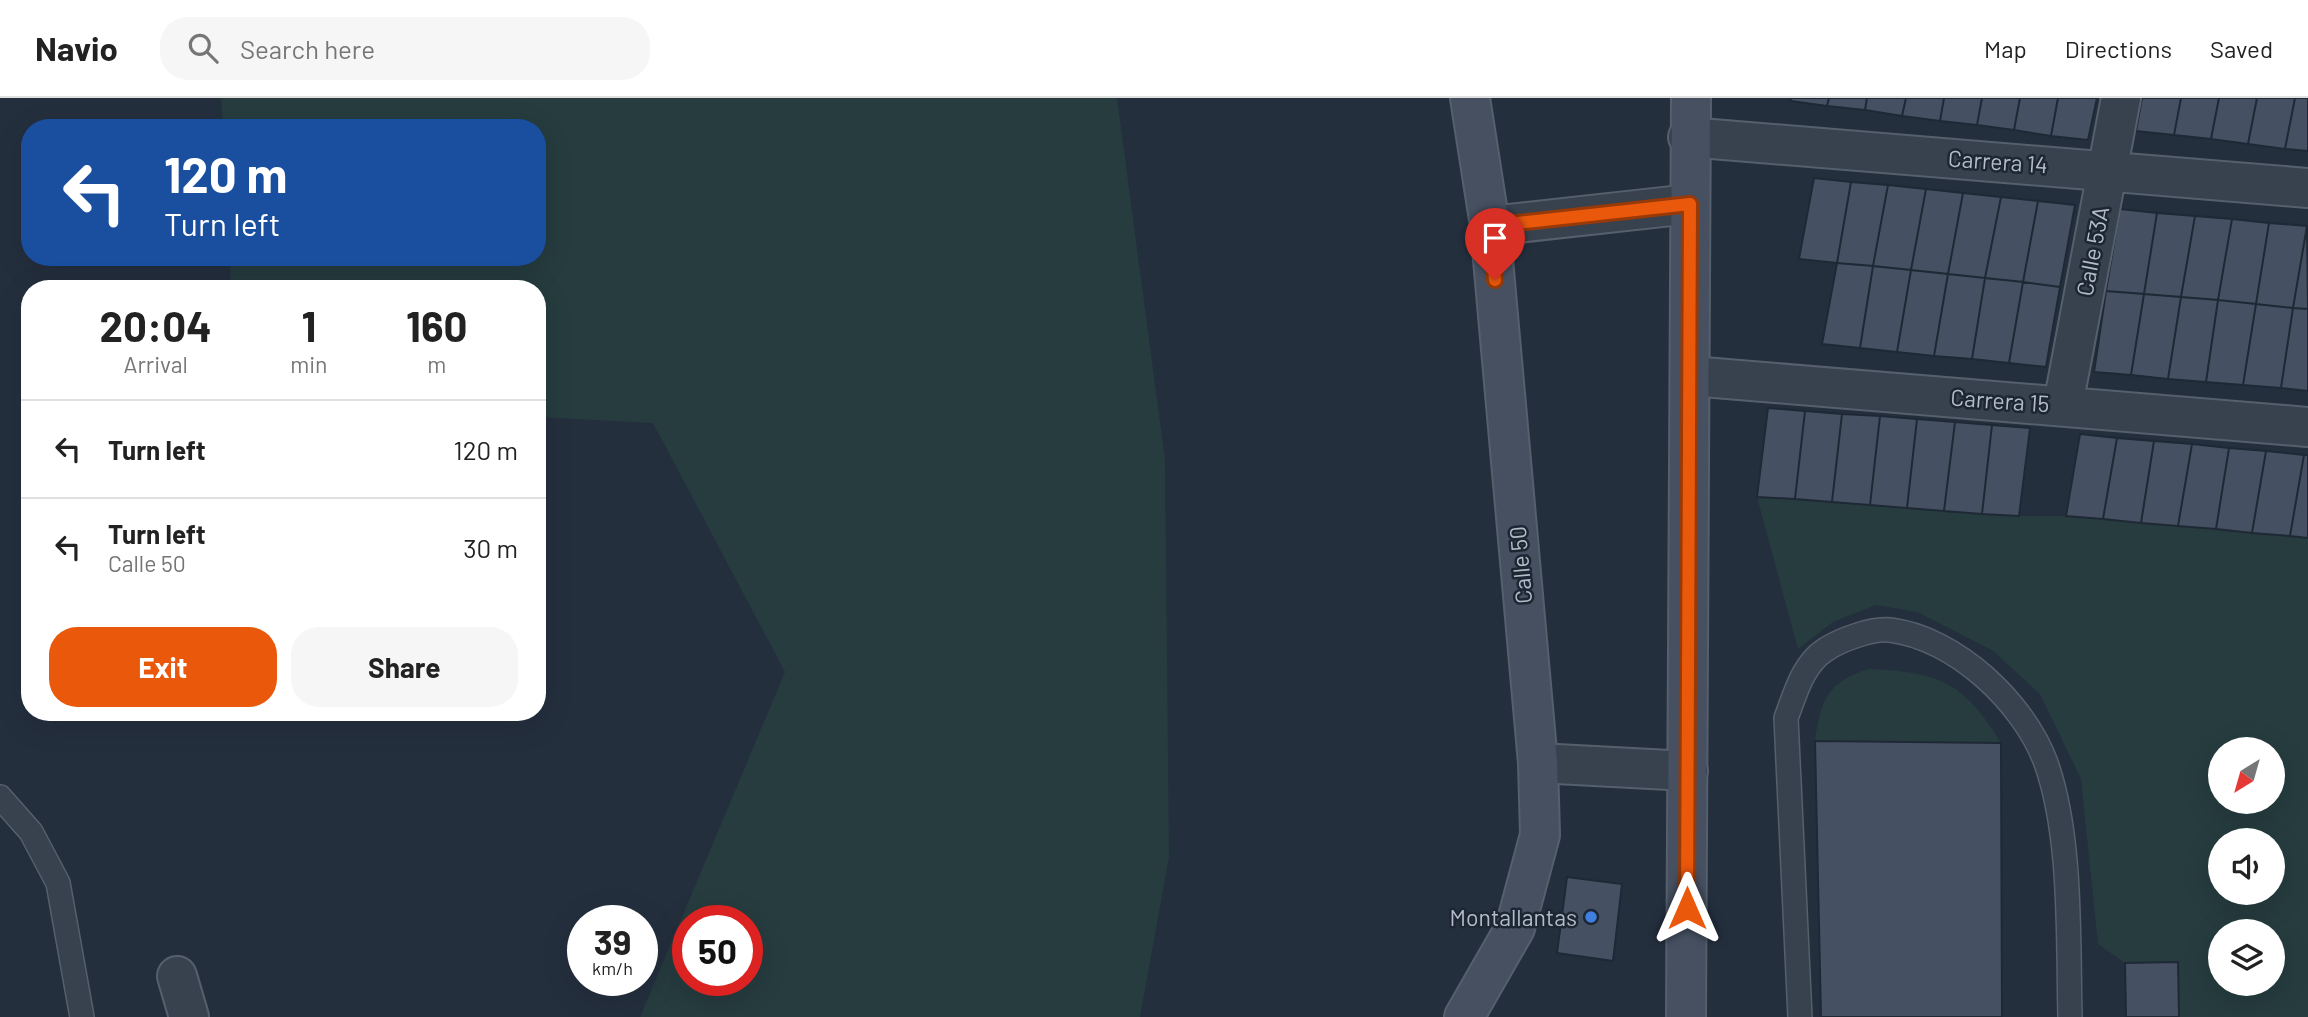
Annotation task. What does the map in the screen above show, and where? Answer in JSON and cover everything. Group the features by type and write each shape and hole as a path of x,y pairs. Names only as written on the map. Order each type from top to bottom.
{"main road":[{"name":"Calle 50","path":"1464,1017 1515,928 1539,835 1538,763 1490,226 1470,98"},
{"path":"1686,1017 1691,376 1688,137 1690,98"}],"street":[{"name":"Calle 53A","path":"2063,405 2121,98"},
{"name":"Carrera 14","path":"1688,137 2308,188"},
{"path":"1490,226 1690,204"},
{"name":"Carrera 15","path":"1691,376 2308,427"},
{"path":"1538,763 1688,771"},
{"path":"177,976 189,1017"}],"lane":[{"path":"1800,1017 1786,718 1804,673 1824,651 1857,636 1889,630 1932,642 1982,674 2024,718 2046,763 2057,809 2067,904 2070,1017"},
{"path":"0,797 31,832 58,883 82,1017"}],"green space":[{"path":"221,98 1117,98 1165,460 1169,857 1140,1017 640,1017 649,996 658,996 658,974 672,941 672,996 763,996 763,905 687,905 785,672 653,423 546,417 546,280 231,280 230,266 546,266 546,119 222,119"},
{"path":"1757,497 2019,516 2066,516 2308,537 2308,1017 2179,1017 2178,962 2125,963 2098,944 2081,779 2040,694 1992,650 1917,612 1876,605 1833,622 1798,649"},
{"path":"1869,669 1914,673 1947,684 1974,706 2001,743 1815,741 1823,704 1828,694 1844,680"}],"building":[{"path":"1790,98 1829,98 1827,106 1791,101"},
{"path":"1829,98 1867,98 1865,110 1827,106"},
{"path":"1867,98 1906,98 1902,116 1865,110"},
{"path":"1906,98 1944,98 1940,121 1902,116"},
{"path":"1944,98 1982,98 1977,125 1940,121"},
{"path":"1982,98 2020,98 2014,130 1977,125"},
{"path":"2020,98 2058,98 2051,136 2014,130"},
{"path":"2058,98 2097,98 2088,140 2051,136"},
{"path":"2142,98 2181,98 2174,135 2136,131"},
{"path":"2181,98 2219,98 2211,139 2174,135"},
{"path":"2219,98 2257,98 2248,144 2211,139"},
{"path":"2257,98 2295,98 2285,149 2248,144"},
{"path":"2295,98 2308,98 2308,151 2285,149"},
{"path":"1814,178 1851,182 1837,263 1799,259"},
{"path":"1851,182 1888,185 1873,266 1837,263"},
{"path":"1888,185 1926,189 1911,270 1873,266"},
{"path":"1926,189 1963,193 1948,274 1911,270"},
{"path":"1963,193 2001,197 1985,278 1948,274"},
{"path":"2001,197 2038,201 2023,282 1985,278"},
{"path":"2038,201 2075,205 2060,287 2023,282"},
{"path":"2120,209 2157,213 2144,294 2106,291"},
{"path":"2157,213 2195,216 2181,297 2144,294"},
{"path":"2195,216 2232,219 2218,300 2181,297"},
{"path":"2232,219 2269,223 2256,304 2218,300"},
{"path":"2269,223 2307,226 2293,308 2256,304"},
{"path":"2307,226 2308,309 2293,308"},
{"path":"1837,263 1873,266 1860,348 1822,344"},
{"path":"1873,266 1911,270 1897,352 1860,348"},
{"path":"1911,270 1948,274 1934,356 1897,352"},
{"path":"1948,274 1985,278 1972,359 1934,356"},
{"path":"1985,278 2023,282 2009,363 1972,359"},
{"path":"2023,282 2060,287 2046,367 2009,363"},
{"path":"2106,291 2144,294 2131,375 2094,372"},
{"path":"2144,294 2181,297 2168,379 2131,375"},
{"path":"2181,297 2218,300 2206,382 2168,379"},
{"path":"2218,300 2256,304 2243,385 2206,382"},
{"path":"2256,304 2293,308 2281,388 2243,385"},
{"path":"2293,308 2308,309 2308,391 2281,388"},
{"path":"1768,408 1805,411 1795,499 1757,497"},
{"path":"1805,411 1842,414 1832,502 1795,499"},
{"path":"1842,414 1880,416 1870,505 1832,502"},
{"path":"1880,416 1917,419 1907,508 1870,505"},
{"path":"1917,419 1955,422 1944,511 1907,508"},
{"path":"1955,422 1992,425 1982,514 1944,511"},
{"path":"1992,425 2030,428 2019,516 1982,514"},
{"path":"2080,434 2117,438 2103,519 2066,516"},
{"path":"2117,438 2154,441 2141,523 2103,519"},
{"path":"2154,441 2192,444 2178,526 2141,523"},
{"path":"2192,444 2229,448 2216,529 2178,526"},
{"path":"2229,448 2266,451 2252,533 2216,529"},
{"path":"2266,451 2304,455 2290,536 2252,533"},
{"path":"2304,455 2308,455 2308,538 2290,536"},
{"path":"1815,741 2001,743 2002,1017 1821,1017"},
{"path":"1567,877 1622,884 1613,961 1557,953"},
{"path":"2178,962 2179,1017 2126,1017 2125,963"}],"place":[{"name":"Montallantas","path":"1591,917"}],"route":[{"path":"1495,280 1490,226 1690,204 1687,908"}]}
